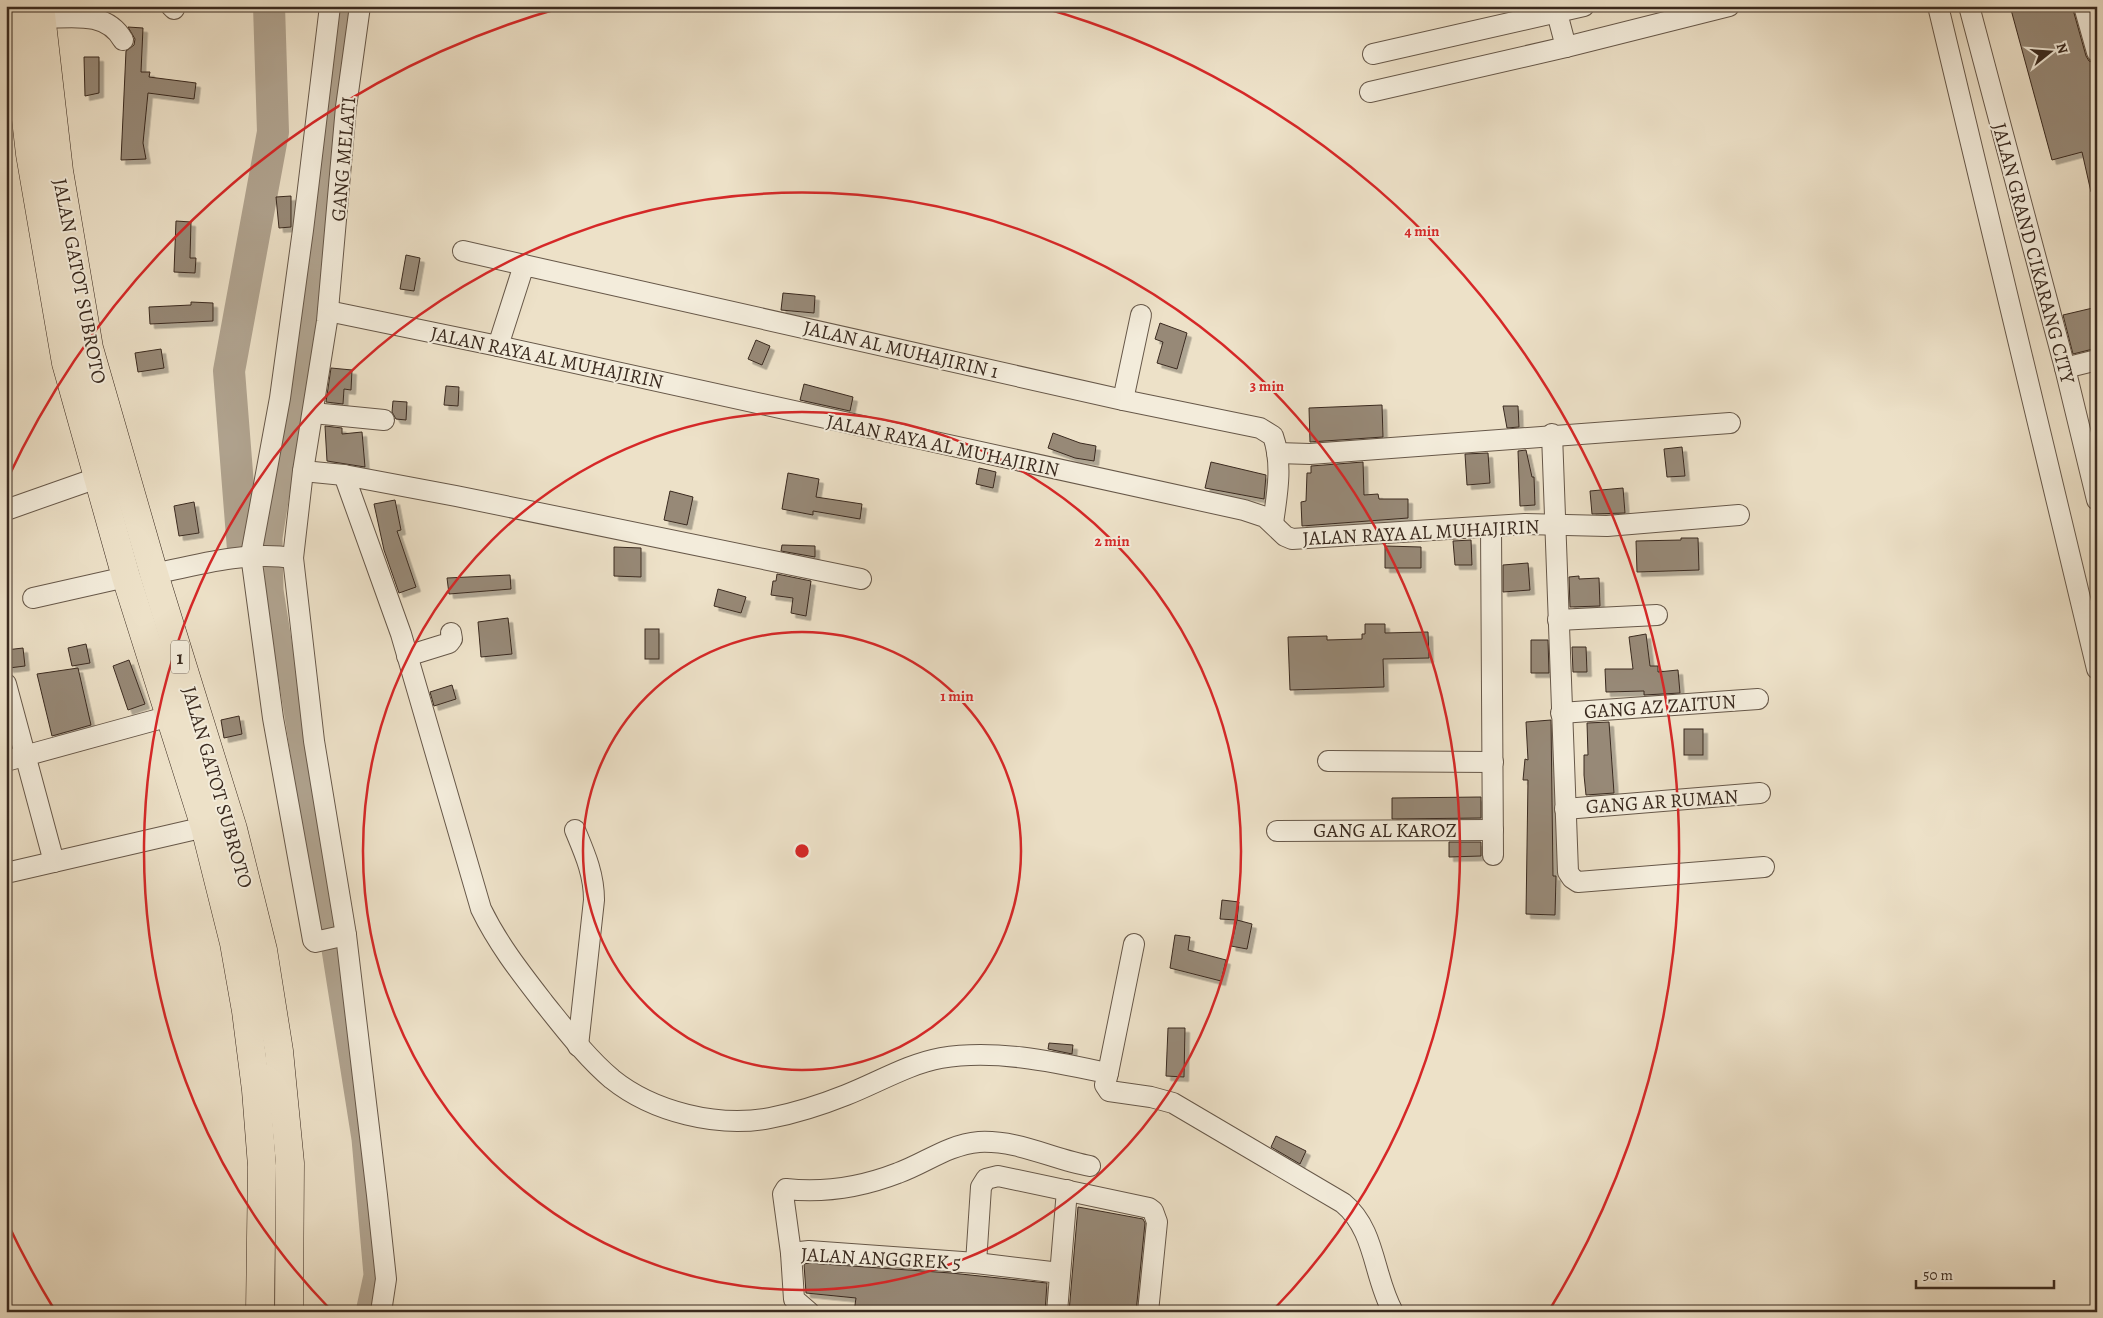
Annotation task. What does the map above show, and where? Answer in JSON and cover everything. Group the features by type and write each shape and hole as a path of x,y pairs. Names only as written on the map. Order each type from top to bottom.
{"highway":[{"name":"JALAN GATOT SUBROTO","path":"14,6 30,154 58,321 97,478 205,827 234,943 246,1011 255,1081 262,1166 260,1312"},
{"name":"JALAN GATOT SUBROTO","path":"41,12 59,171 89,348 154,574 233,829 263,950 279,1051 290,1163 289,1312"}],"street":[{"path":"330,6 305,230 255,555 273,718 315,942 342,935"},
{"name":"GANG MELATI","path":"360,6 346,107 332,234 328,311 304,471 286,557 342,935 386,1279 381,1312"},
{"path":"1373,54 1584,6"},
{"path":"1370,92 1566,48 1729,6"},
{"path":"1938,6 2097,669"},
{"name":"JALAN GRAND CIKARANG CITY","path":"1969,6 2065,368 2097,500"},
{"path":"2084,6 2097,52"},
{"path":"41,12 98,19 107,22 119,32 123,40"},
{"path":"1557,12 1566,48"},
{"path":"305,230 332,234"},
{"name":"JALAN AL MUHAJIRIN 1","path":"463,251 1123,400 1260,428 1273,436 1277,453 1278,484 1273,523"},
{"path":"498,346 524,265"},
{"name":"JALAN RAYA AL MUHAJIRIN","path":"328,311 498,346 1244,510 1273,523 1285,536 1292,539 1525,524 1607,526 1739,515"},
{"path":"1123,400 1141,315"},
{"path":"2065,368 2097,360"},
{"path":"313,413 384,420"},
{"path":"1277,453 1310,454 1552,434 1730,422"},
{"path":"1552,434 1568,872 1578,882 1764,867"},
{"path":"304,471 344,475 456,496 861,579"},
{"path":"344,475 407,656 481,909 496,938 513,963 578,1046 612,1079 636,1094 677,1112 741,1120 768,1118 804,1109 845,1095 915,1065 965,1055 1015,1057 1108,1073"},
{"path":"6,510 97,478"},
{"path":"1491,527 1493,854"},
{"path":"154,574 221,559 255,555 286,557"},
{"path":"33,598 126,576"},
{"path":"1558,620 1657,615"},
{"path":"407,656 449,643 452,639 451,632"},
{"path":"6,684 16,759 54,862"},
{"name":"GANG AZ ZAITUN","path":"1562,713 1758,699"},
{"path":"16,759 170,716"},
{"path":"1328,761 1493,762"},
{"name":"GANG AR RUMAN","path":"1565,809 1760,794"},
{"path":"6,873 205,827"},
{"path":"575,830 592,870 594,882 594,900 578,1046"},
{"name":"GANG AL KAROZ","path":"1277,831 1493,830"},
{"path":"1134,944 1105,1085 1109,1092 1151,1097 1173,1103 1354,1211 1368,1236 1393,1312"},
{"path":"791,1253 783,1194 786,1189 817,1192 855,1185 898,1173 945,1150 978,1142 1013,1144 1090,1166"},
{"path":"976,1263 981,1187 986,1179 998,1176 1067,1190 1153,1211 1156,1218 1156,1233 1148,1312"},
{"path":"1057,1312 1067,1190"},
{"name":"JALAN ANGGREK 5","path":"809,1312 794,1299 791,1253 809,1251 976,1263 1060,1273"}],"building":[{"path":"2010,6 2072,6 2086,56 2089,61 2097,64 2097,191 2091,192 2082,152 2052,160"},
{"path":"128,27 143,28 141,72 150,72 149,77 196,83 194,99 148,93 143,143 146,159 121,160 126,51 134,45 135,39"},
{"path":"84,57 99,57 99,93 85,96"},
{"path":"291,196 291,227 279,228 276,197"},
{"path":"176,221 191,222 190,258 196,258 195,273 174,272"},
{"path":"406,255 420,258 414,291 400,289"},
{"path":"783,293 815,296 814,313 781,310"},
{"path":"191,302 213,303 213,321 150,324 149,307 191,305"},
{"path":"2097,307 2097,348 2073,354 2063,315"},
{"path":"1160,323 1187,333 1177,369 1157,363 1163,342 1155,339"},
{"path":"756,340 770,346 762,365 748,359"},
{"path":"161,349 164,368 138,372 135,353"},
{"path":"331,368 352,370 351,390 344,389 343,404 326,402"},
{"path":"804,384 853,397 850,411 800,400"},
{"path":"446,386 459,387 458,406 444,405"},
{"path":"393,401 407,402 406,420 396,419 392,412"},
{"path":"1382,405 1383,437 1310,442 1309,408"},
{"path":"1503,406 1518,406 1519,427 1507,428"},
{"path":"325,426 342,428 342,434 362,432 365,467 327,461"},
{"path":"1053,433 1080,443 1096,446 1094,461 1075,458 1048,448"},
{"path":"1682,447 1685,476 1667,477 1664,449"},
{"path":"1526,450 1532,477 1534,477 1535,505 1520,506 1518,451"},
{"path":"1488,453 1490,483 1467,485 1465,454"},
{"path":"1211,462 1266,475 1264,499 1205,488"},
{"path":"1363,462 1364,495 1378,494 1379,499 1408,499 1408,518 1302,526 1301,502 1306,501 1307,473 1311,473 1311,466"},
{"path":"979,468 996,472 993,488 976,484"},
{"path":"788,473 819,479 816,497 862,504 860,519 813,511 813,515 782,509"},
{"path":"1623,488 1625,513 1592,514 1590,491"},
{"path":"670,491 693,497 687,525 664,520"},
{"path":"395,500 401,530 397,531 416,587 399,593 384,550 374,504"},
{"path":"194,502 199,533 179,536 174,506"},
{"path":"1681,538 1698,538 1699,570 1637,572 1636,541 1681,540"},
{"path":"1471,540 1472,565 1455,565 1453,541"},
{"path":"782,545 815,546 815,557 781,551"},
{"path":"1385,546 1421,547 1421,568 1385,568"},
{"path":"614,547 641,548 641,577 614,576"},
{"path":"1528,563 1530,590 1503,592 1503,565"},
{"path":"777,574 811,581 806,616 791,613 793,598 771,595 773,581 776,581"},
{"path":"510,575 511,589 449,594 447,578"},
{"path":"1579,576 1579,579 1599,578 1600,606 1570,607 1569,577"},
{"path":"718,589 746,597 741,613 714,606"},
{"path":"508,618 512,654 481,657 478,622"},
{"path":"1365,624 1385,624 1385,633 1428,632 1429,658 1383,659 1384,687 1290,690 1288,637 1327,636 1327,640 1362,639 1362,634 1365,634"},
{"path":"645,629 659,629 659,659 645,659"},
{"path":"1646,634 1650,666 1658,666 1658,672 1678,670 1680,693 1644,695 1644,691 1606,692 1605,669 1633,669 1629,637"},
{"path":"1531,640 1548,640 1549,673 1531,673"},
{"path":"86,644 90,663 72,666 68,648"},
{"path":"1572,647 1586,647 1587,672 1573,672"},
{"path":"23,648 25,666 9,668 6,650"},
{"path":"129,660 145,704 128,710 113,666"},
{"path":"78,668 91,725 52,736 37,674"},
{"path":"452,685 456,699 434,706 430,692"},
{"path":"239,716 242,734 224,738 221,720"},
{"path":"1551,720 1553,876 1556,876 1555,915 1526,914 1528,780 1523,780 1525,759 1528,760 1526,722"},
{"path":"1609,722 1614,793 1586,795 1584,755 1588,755 1587,723"},
{"path":"1684,729 1703,729 1703,755 1684,755"},
{"path":"1481,797 1481,818 1392,819 1392,798"},
{"path":"1449,842 1481,842 1481,856 1449,857"},
{"path":"1222,900 1239,902 1237,920 1220,919"},
{"path":"1237,920 1252,924 1247,949 1231,946"},
{"path":"1175,935 1190,937 1188,950 1226,960 1221,981 1170,968"},
{"path":"1168,1028 1185,1028 1184,1077 1166,1076"},
{"path":"1049,1043 1073,1045 1072,1054 1048,1049"},
{"path":"1276,1136 1306,1151 1300,1164 1271,1147"},
{"path":"1078,1207 1143,1219 1145,1223 1136,1312 1069,1312"},
{"path":"804,1264 951,1273 1047,1283 1045,1312 854,1312 856,1298 806,1293"}],"waterway":[{"path":"243,549 229,371 273,132 269,6"},
{"path":"348,6 313,289 273,538 274,590 361,1139 373,1275 365,1312"}]}
